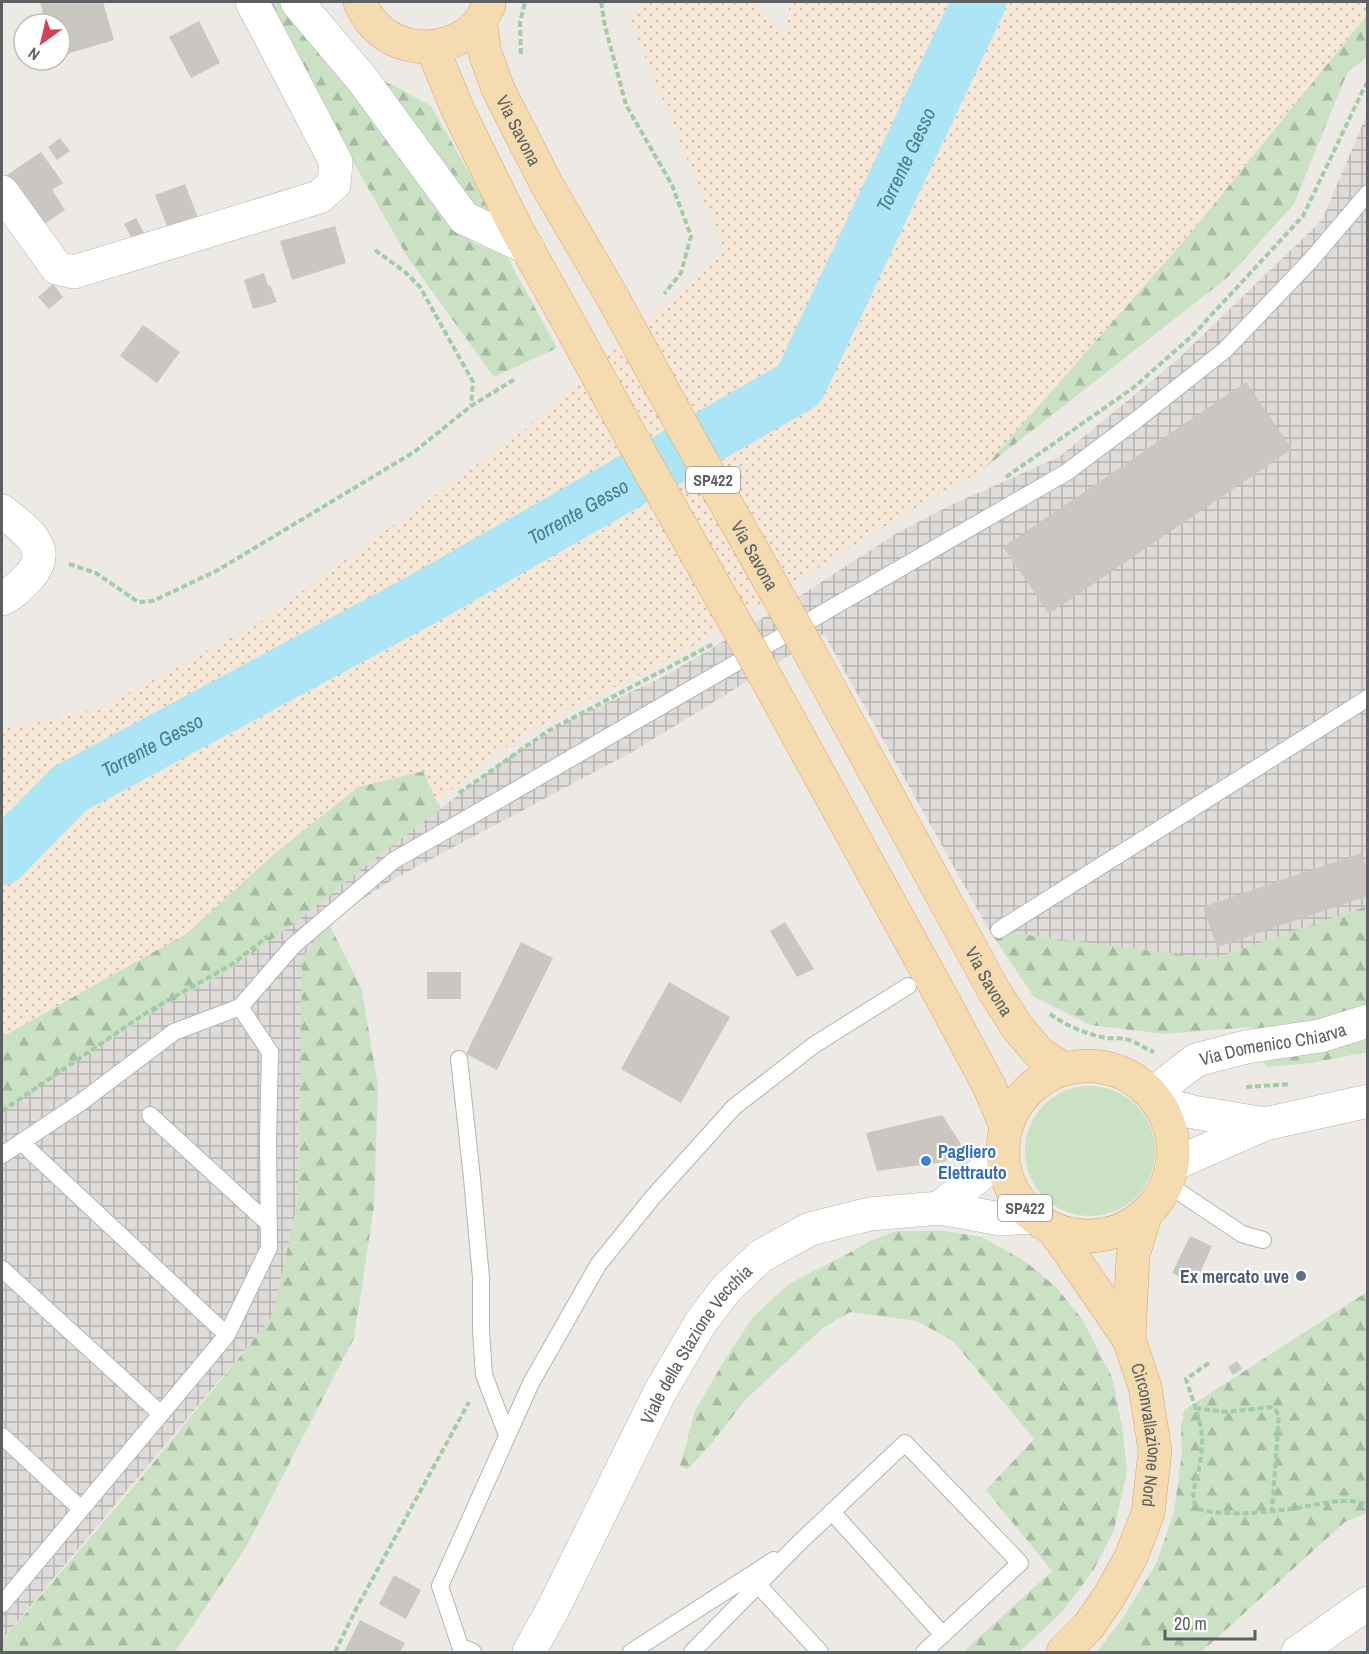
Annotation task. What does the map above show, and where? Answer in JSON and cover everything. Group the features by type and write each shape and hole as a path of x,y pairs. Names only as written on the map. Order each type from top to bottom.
{"main road":[{"path":"360,2 364,14 382,33 406,45 432,47 459,39 485,11"},
{"name":"Via Savona","path":"485,11 485,53 498,89 547,185 613,298 814,660 993,989 1017,1027 1040,1054 1064,1069"},
{"name":"SP422","path":"432,47 462,118 516,228 989,1086 1004,1141 1007,1179 1018,1200 1044,1224 1078,1236 1102,1235 1125,1228 1144,1216 1158,1201 1170,1175"},
{"path":"1004,1141 1018,1100 1039,1081 1064,1069 1088,1066 1111,1069 1133,1078 1155,1098 1169,1122 1173,1143 1170,1175"},
{"name":"Circonvallazione Nord","path":"1129,1339 1133,1255 1144,1216"},
{"name":"Circonvallazione Nord","path":"1044,1224 1129,1339 1145,1388 1155,1451 1148,1513 1131,1557 1088,1628 1063,1653"}],"street":[{"path":"2,192 57,268 74,272 320,197 334,184 336,162 252,2"},
{"path":"297,2 362,79 464,219 528,248"},
{"path":"2,511 29,532 39,549 38,562 31,575 12,595 2,598"},
{"name":"Via Domenico Chiarva","path":"1155,1098 1196,1060 1246,1047 1320,1036 1368,1021"},
{"path":"1155,1098 1193,1112 1265,1124"},
{"path":"1170,1175 1265,1124 1368,1101"},
{"path":"940,1208 1004,1141"},
{"name":"Viale della Stazione Vecchia","path":"529,1653 660,1392 701,1322 726,1289 761,1256 810,1228 870,1214 940,1208 1001,1220 1044,1224"},
{"path":"1298,1653 1368,1603"}],"lane":[{"path":"2,1155 80,1103 174,1032 240,1007 294,945 393,861 1067,472 1225,350 1311,260 1368,193"},
{"path":"999,930 1368,698"},
{"path":"473,1653 460,1646 440,1586 531,1383 598,1265 660,1189 734,1107 814,1045 908,986"},
{"path":"5,1592 81,1509 227,1335 269,1248 270,1052 240,1007"},
{"path":"459,1059 481,1278 484,1375 507,1436"},
{"path":"150,1115 269,1224"},
{"path":"21,1142 227,1335"},
{"path":"1170,1175 1242,1234 1263,1239"},
{"path":"2,1269 161,1414"},
{"path":"2,1436 81,1509"},
{"path":"692,1653 799,1543 905,1443 1020,1563 924,1653"},
{"path":"832,1512 943,1635"},
{"path":"631,1653 799,1543"},
{"path":"758,1586 820,1653"}],"path":[{"path":"601,2 626,105 672,185 691,236 681,273 664,294"},
{"path":"375,250 405,272 420,287 473,382 471,406"},
{"path":"38,562 55,560 96,573 138,602 153,601 218,570 405,458 471,406 515,379"},
{"path":"1209,1363 1186,1380 1202,1439 1199,1468 1193,1491 1194,1503 1198,1509 1213,1512 1272,1511 1351,1500 1368,1505"},
{"path":"334,1653 356,1608 484,1375"},
{"path":"1195,1408 1226,1412 1270,1407 1276,1411 1279,1416 1272,1511"}],"shaded area":[{"path":"1367,114 1367,906 1213,959 989,930 824,634 632,752 392,880 328,922 299,1103 298,1200 273,1316 2,1640 2,1112 159,1009 226,972 299,920 366,865 506,759 568,721 667,675 806,592 897,533 953,504 1059,457 1176,361 1322,220"}],"green space":[{"path":"262,2 287,2 472,242 507,257 557,348 494,377 408,258"},
{"path":"1367,15 1367,57 1347,73 1294,204 1228,277 982,470 1188,236"},
{"path":"369,76 395,86 431,106 494,217 465,206"},
{"path":"423,771 441,809 366,865 299,920 226,972 159,1009 2,1112 2,1037 187,933 274,854 358,787"},
{"path":"1367,906 1367,1052 1311,1063 1266,1067 1251,1027 1163,1034 1091,1025 1034,997 989,930 1213,959"},
{"path":"328,922 362,990 378,1086 374,1207 354,1338 245,1549 175,1652 2,1652 2,1641 136,1484 273,1316 298,1200 302,959"},
{"path":"1090,1086 1115,1091 1136,1105 1150,1126 1155,1151 1150,1176 1136,1197 1115,1211 1090,1216 1065,1211 1044,1197 1030,1176 1025,1151 1030,1126 1044,1105 1065,1091"},
{"path":"897,1231 945,1231 982,1237 1026,1262 1056,1287 1082,1319 1112,1377 1122,1426 1127,1471 1114,1530 1094,1569 1063,1611 1019,1652 963,1652 1052,1571 986,1490 1034,1439 953,1341 917,1321 850,1312 823,1328 745,1400 711,1444 688,1469 680,1466 695,1411 753,1317 789,1284 870,1241"},
{"path":"1367,1292 1367,1513 1345,1522 1201,1652 1120,1652 1124,1638 1125,1615 1157,1562 1174,1512 1182,1453 1181,1425 1184,1410"},
{"path":"1125,1615 1124,1638 1120,1652 1097,1652"}],"sand":[{"path":"641,2 756,2 785,36 790,2 1367,2 1367,15 1188,236 982,470 901,516 696,644 630,680 565,711 497,753 437,802 423,771 358,787 274,854 187,933 2,1037 2,729 99,709 260,622 523,431 725,251 630,20"}],"building":[{"path":"40,2 103,2 114,40 72,52 72,12 43,12"},
{"path":"199,21 220,63 191,78 169,37"},
{"path":"60,138 70,151 57,160 48,147"},
{"path":"41,152 63,183 52,190 65,210 39,228 4,177"},
{"path":"185,184 200,223 170,234 155,195"},
{"path":"136,218 149,242 137,248 124,224"},
{"path":"335,226 346,263 292,280 280,241"},
{"path":"264,273 277,302 253,309 244,280"},
{"path":"53,284 63,297 49,309 38,297"},
{"path":"143,325 180,352 157,383 120,356"},
{"path":"1246,382 1292,449 1049,614 1003,547"},
{"path":"1361,853 1368,873 1368,896 1217,947 1203,907"},
{"path":"785,922 814,969 797,977 770,931"},
{"path":"521,942 553,958 497,1070 466,1054"},
{"path":"427,972 461,972 461,999 427,999"},
{"path":"669,982 730,1017 681,1103 621,1069"},
{"path":"942,1115 965,1150 944,1162 877,1171 866,1133"},
{"path":"1190,1236 1212,1246 1195,1284 1172,1273"},
{"path":"1237,1361 1242,1369 1233,1375 1228,1367"},
{"path":"394,1575 421,1590 406,1619 379,1604"},
{"path":"360,1620 405,1643 400,1652 344,1652"}],"waterway":[{"name":"Torrente Gesso","path":"2,858 69,789 421,600 799,385 979,2"}],"place":[{"name":"Pagliero Elettrauto","path":"926,1161"},
{"name":"Ex mercato uve","path":"1301,1276"}]}
